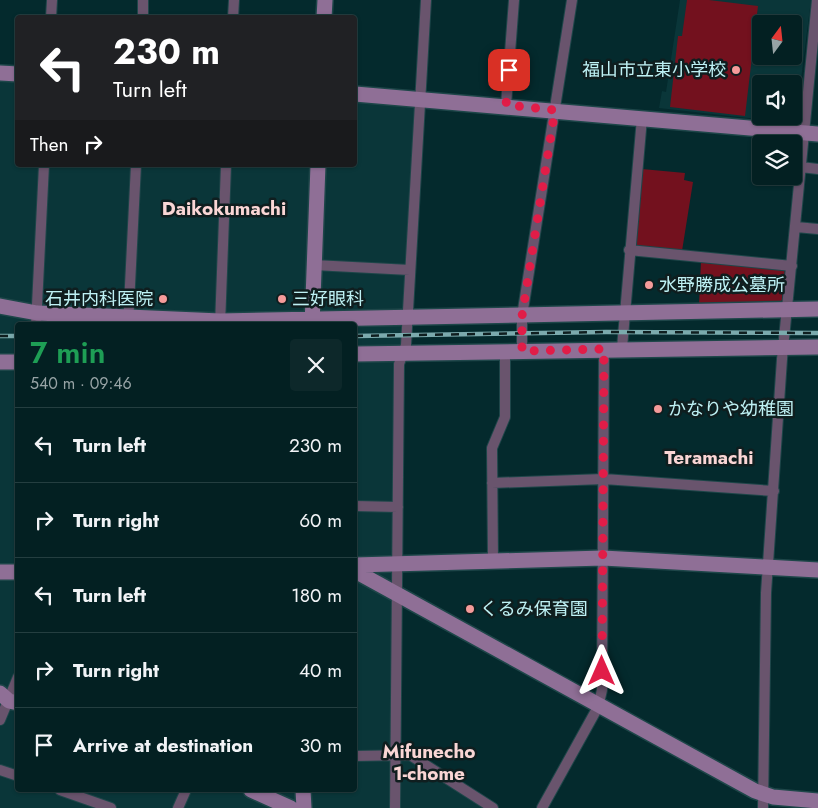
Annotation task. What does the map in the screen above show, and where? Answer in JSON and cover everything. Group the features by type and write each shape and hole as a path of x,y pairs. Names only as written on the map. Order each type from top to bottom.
{"street":[{"path":"52,0 52,15"},
{"path":"142,15 143,0"},
{"path":"233,15 234,0"},
{"path":"324,15 325,0"},
{"path":"395,808 399,364 406,345 426,0"},
{"path":"506,105 514,0"},
{"path":"522,351 522,316 572,0"},
{"path":"802,164 811,133 817,0"},
{"path":"0,73 15,74"},
{"path":"357,94 506,105 811,133"},
{"path":"622,348 629,250 642,118"},
{"path":"36,319 44,167"},
{"path":"0,306 36,319 128,322 136,167"},
{"path":"220,322 226,167"},
{"path":"318,167 313,322 408,318 818,309"},
{"path":"802,167 818,169"},
{"path":"763,801 764,646 768,568 782,359 785,346 800,185"},
{"path":"796,227 818,229"},
{"path":"629,250 792,266"},
{"path":"314,265 410,270"},
{"path":"357,354 622,348 818,347"},
{"path":"542,808 598,707 602,690 604,349"},
{"path":"493,562 492,448 506,417 505,352"},
{"path":"0,362 15,362"},
{"path":"492,483 604,480 774,491"},
{"path":"357,506 398,506"},
{"path":"357,566 603,558 818,570"},
{"path":"0,572 15,572"},
{"path":"357,572 763,801 818,801"},
{"path":"0,720 15,684"},
{"path":"357,756 410,756 493,808"},
{"path":"0,770 15,775"},
{"path":"66,792 111,808"},
{"path":"178,808 185,792"},
{"path":"255,792 291,808"},
{"path":"303,792 304,808"}],"shaded area":[{"name":"福山市立東小学校","path":"680,0 811,0 802,75 752,75 752,118 659,108 662,91 666,92"},
{"name":"福山市立東小学校","path":"687,0 709,0 758,6 757,15 752,15 752,57 745,116 670,107 678,36 682,36"},
{"path":"0,75 15,76 15,167 357,167 357,93 418,96 408,348 405,363 397,750 486,808 0,808"},
{"path":"642,169 685,173 684,180 693,182 682,251 636,247"},
{"path":"701,261 785,269 782,300 778,305 699,305"}],"railway":[{"path":"357,336 606,332 818,333"},
{"path":"0,336 15,336"}],"place":[{"name":"福山市立東小学校","path":"736,70"},
{"name":"水野勝成公墓所","path":"649,285"},
{"name":"石井内科医院","path":"163,299"},
{"name":"三好眼科","path":"282,299"},
{"name":"かなりや幼稚園","path":"658,409"},
{"name":"くるみ保育園","path":"470,609"}],"district":[{"name":"Daikokumachi","path":"224,208"},
{"name":"Teramachi","path":"709,457"},
{"name":"Mifunecho 1-chome","path":"429,762"}],"route":[{"path":"509,70 506,105 555,110 552,118 522,316 522,351 604,349 602,671"}]}
